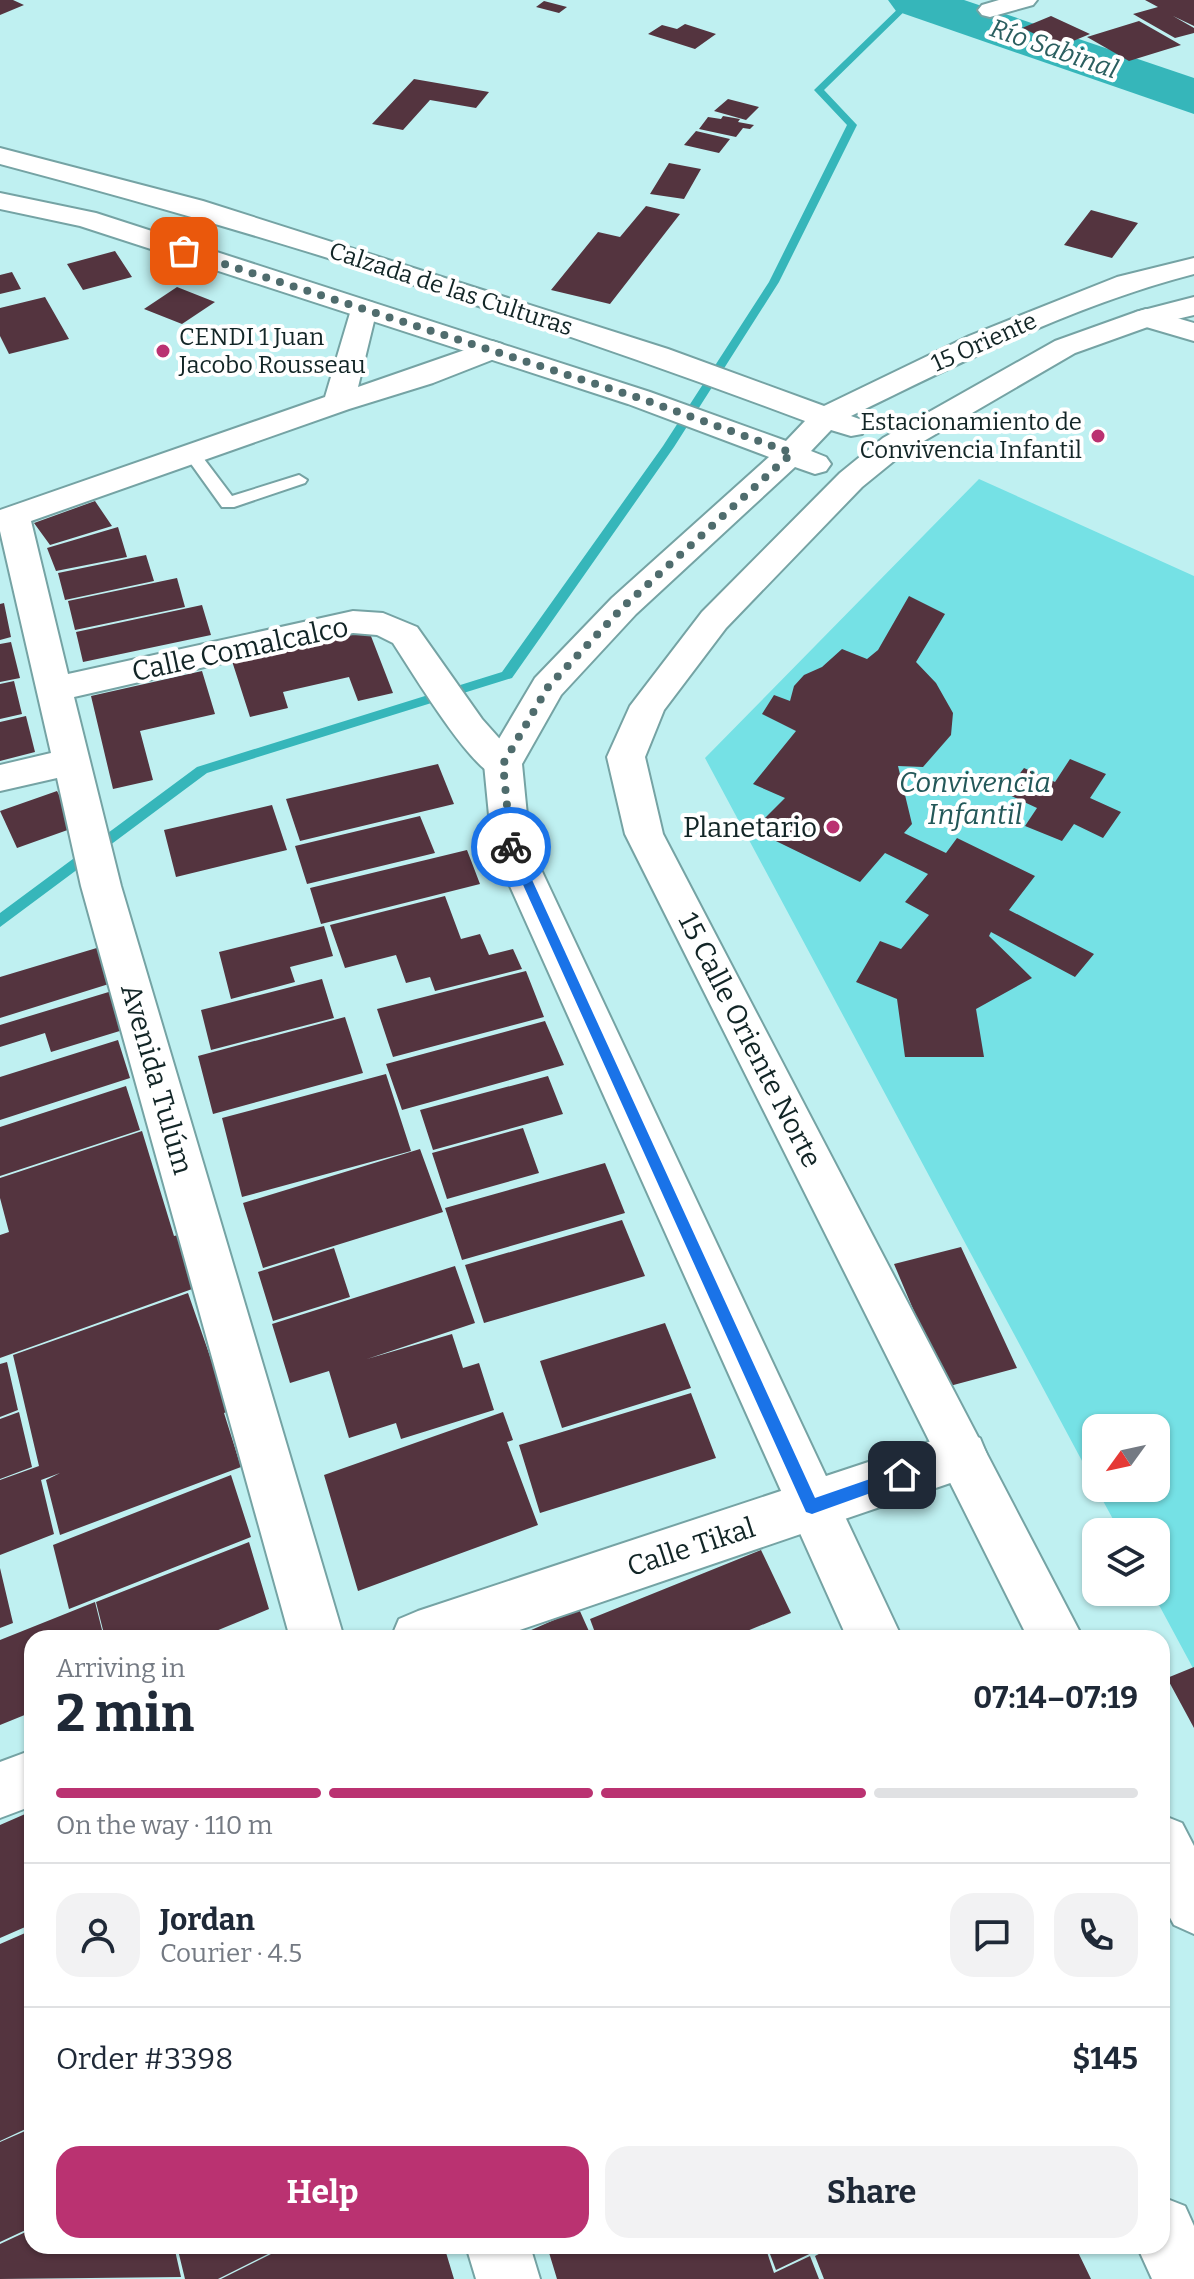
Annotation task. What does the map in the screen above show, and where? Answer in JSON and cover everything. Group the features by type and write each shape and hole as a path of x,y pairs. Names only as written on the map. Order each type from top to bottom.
{"main road":[{"path":"990,10 1025,0"},
{"name":"Calzada de las Culturas","path":"0,156 193,207 658,355 740,383 894,445"},
{"name":"Calzada de las Culturas","path":"0,201 86,219 639,398 792,453 851,480"},
{"path":"154,241 193,207"},
{"name":"15 Oriente","path":"792,453 826,417 979,342 1127,283 1194,266"},
{"name":"15 Oriente","path":"851,480 894,445 1065,347 1146,318 1194,306"},
{"path":"338,403 357,342 363,309"},
{"path":"1146,318 1194,332"},
{"path":"7,519 338,403 422,377 492,350"},
{"path":"792,453 624,606 548,687 503,764 511,846 812,1507 871,1630"},
{"name":"15 Calle Oriente Norte","path":"851,480 714,620 648,706 626,757 644,834 1052,1630"},
{"name":"Avenida Tulúm","path":"7,519 56,689 82,815 101,886 315,1630"},
{"name":"Calle Comalcalco","path":"56,689 353,622 383,624 405,635 469,728 503,764"},
{"path":"0,778 73,761"},
{"name":"Calle Tikal","path":"442,1630 962,1455"},
{"path":"0,1790 24,1781"},
{"path":"1170,1858 1194,1905"},
{"path":"1170,2246 1186,2279"},
{"path":"500,2254 508,2279"}],"lane":[{"path":"192,454 228,503 299,480"}],"green space":[{"name":"Convivencia Infantil","path":"979,479 1194,576 1194,1670 1160,1606 1170,1606 1170,1518 1112,1518 1104,1502 1170,1502 1170,1414 1082,1414 1082,1461 705,758"}],"building":[{"path":"0,0 13,0 24,5 0,15"},
{"path":"1145,0 1194,0 1194,26 1173,16 1194,28 1194,33 1175,38 1133,14 1158,7"},
{"path":"544,1 567,7 559,13 536,7"},
{"path":"1051,16 1090,34 1061,46 1022,28"},
{"path":"1139,21 1181,45 1129,61 1087,37"},
{"path":"685,24 716,34 695,49 648,34 662,25 677,29"},
{"path":"414,79 489,92 476,108 430,100 403,130 372,124"},
{"path":"728,99 759,107 746,120 714,111"},
{"path":"723,116 754,125 750,129 743,128 736,137 699,129 708,117 721,119"},
{"path":"696,131 730,139 719,153 684,145"},
{"path":"669,163 701,169 684,199 650,194"},
{"path":"646,206 680,214 610,304 551,290 598,232 620,237"},
{"path":"1091,210 1138,223 1112,258 1064,245"},
{"path":"115,251 132,277 83,290 67,264"},
{"path":"12,272 21,289 0,294 0,275"},
{"path":"177,287 215,302 182,324 144,309"},
{"path":"45,297 69,339 9,354 0,336 0,308"},
{"path":"95,501 112,526 50,545 34,523"},
{"path":"118,527 127,557 56,571 47,548"},
{"path":"146,555 154,581 65,600 58,573"},
{"path":"177,578 185,607 75,630 68,601"},
{"name":"Planetario","path":"909,596 945,614 916,662 936,683 953,713 951,735 923,767 898,766 912,824 904,833 946,853 957,838 1035,876 1009,910 1094,954 1075,977 991,932 989,936 1032,978 976,1009 984,1057 905,1057 897,999 856,982 880,941 901,949 929,915 905,902 928,874 885,853 860,882 753,830 785,798 753,784 796,731 762,714 774,695 790,701 794,686 804,675 822,667 842,649 867,659 878,650"},
{"path":"4,603 11,637 0,640 0,604"},
{"path":"202,605 211,635 83,662 76,632"},
{"path":"369,631 393,693 358,701 349,677 283,692 288,708 250,717 232,661"},
{"path":"11,642 20,678 0,682 0,644"},
{"path":"202,671 215,714 140,731 153,780 113,789 91,696"},
{"path":"14,681 22,714 0,719 0,684"},
{"path":"26,716 35,752 0,761 0,722"},
{"path":"1070,759 1106,774 1090,798 1121,812 1103,838 1074,824 1062,841 1025,826 1037,808 1005,793 1024,768 1055,782"},
{"path":"438,764 454,804 300,841 286,799"},
{"path":"57,791 76,827 17,848 0,811"},
{"path":"272,805 287,850 176,877 164,830"},
{"path":"420,816 435,853 307,884 295,846"},
{"path":"467,850 480,884 321,924 310,888"},
{"path":"445,896 461,939 480,934 489,955 513,949 522,969 435,991 430,977 406,983 396,955 345,968 330,925"},
{"path":"324,926 333,956 290,967 295,982 231,999 219,952"},
{"path":"100,947 112,983 0,1018 0,977"},
{"path":"526,971 544,1017 393,1057 377,1009"},
{"path":"322,979 334,1018 211,1050 201,1010"},
{"path":"112,991 123,1030 51,1052 45,1033 0,1047 0,1025"},
{"path":"345,1017 363,1073 213,1114 198,1056"},
{"path":"545,1021 564,1065 402,1110 386,1064"},
{"path":"118,1040 130,1078 0,1120 0,1077"},
{"path":"386,1074 411,1151 242,1197 222,1118"},
{"path":"548,1076 563,1114 433,1150 420,1110"},
{"path":"126,1086 140,1130 0,1176 0,1127"},
{"path":"523,1128 539,1173 447,1199 432,1153"},
{"path":"142,1131 174,1236 178,1235 195,1288 0,1358 0,1235 9,1232 0,1198 0,1178"},
{"path":"420,1149 443,1212 263,1268 243,1203"},
{"path":"605,1163 625,1213 462,1260 445,1208"},
{"path":"622,1220 645,1276 484,1323 465,1265"},
{"path":"961,1247 1017,1368 946,1387 894,1264"},
{"path":"334,1248 350,1297 273,1321 258,1272"},
{"path":"455,1266 475,1323 367,1359 452,1334 463,1368 479,1363 494,1410 401,1439 396,1423 349,1438 329,1371 290,1383 272,1324"},
{"path":"188,1293 229,1411 224,1413 241,1467 60,1535 46,1480 60,1473 41,1480 54,1534 0,1555 0,1480 39,1466 13,1355"},
{"path":"665,1323 691,1388 562,1428 540,1361"},
{"path":"7,1362 18,1410 0,1417 0,1364"},
{"path":"691,1393 716,1458 540,1513 519,1445"},
{"path":"19,1412 32,1467 0,1479 0,1419"},
{"path":"503,1412 513,1440 507,1442 538,1525 358,1591 324,1475"},
{"path":"231,1475 251,1537 69,1609 53,1545"},
{"path":"249,1542 269,1609 218,1630 103,1630 96,1602"},
{"path":"761,1550 791,1613 750,1630 594,1630 590,1619"},
{"path":"0,1568 13,1623 0,1628"},
{"path":"95,1602 102,1630 25,1630"},
{"path":"579,1609 588,1630 531,1630"},
{"path":"24,1630 24,1715 0,1725 0,1640"},
{"path":"1194,1667 1194,1728 1170,1684 1170,1677"},
{"path":"24,1814 24,1928 0,1938 0,1825"},
{"path":"24,1934 24,2130 0,2141 0,1944"},
{"path":"24,2132 24,2231 0,2242 0,2142"},
{"path":"24,2233 24,2254 176,2254 181,2277 0,2279 0,2244"},
{"path":"179,2254 268,2254 218,2279 185,2279"},
{"path":"271,2254 446,2254 454,2279 221,2279"},
{"path":"549,2254 768,2254 774,2273 810,2256 819,2279 557,2279"},
{"path":"770,2254 809,2254 776,2270"},
{"path":"1079,2254 1091,2279 824,2279 815,2256"}],"waterway":[{"path":"0,921 202,770 507,675 668,447 774,282 852,125 819,90 912,0"},
{"name":"Río Sabinal","path":"914,0 1194,97"}],"way so far":[{"path":"184,251 639,398 792,453 624,606 548,687 503,764 511,847"}],"place":[{"name":"CENDI 1 Juan Jacobo Rousseau","path":"163,351"},
{"name":"Estacionamiento de Convivencia Infantil","path":"1098,436"},
{"name":"Planetario","path":"833,827"}],"route":[{"path":"511,847 812,1507 902,1475"}]}
